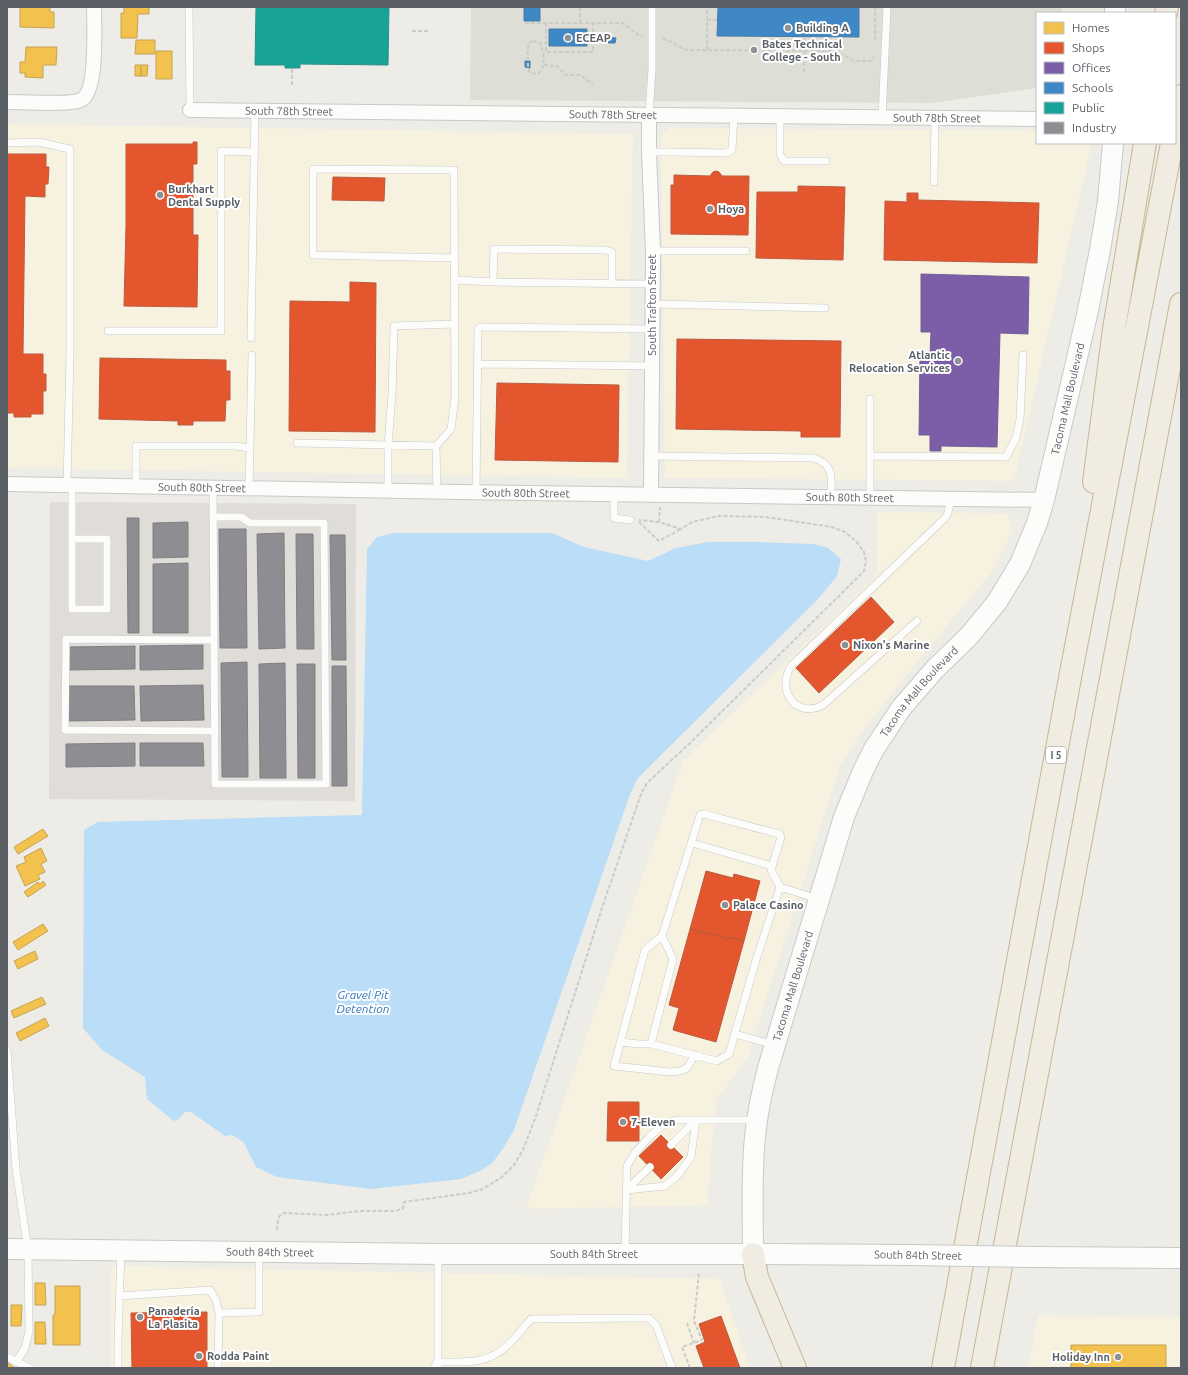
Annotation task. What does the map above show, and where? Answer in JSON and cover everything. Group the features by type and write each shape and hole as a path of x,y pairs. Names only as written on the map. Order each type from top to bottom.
{"highway":[{"path":"1176,122 1181,96"},
{"path":"1070,678 1114,329 1145,144"},
{"name":"I 5","path":"943,1368 1070,678 1172,144"},
{"path":"982,1368 1181,304"},
{"path":"753,1254 757,1277 795,1368"}],"main road":[{"name":"Tacoma Mall Boulevard","path":"753,1254 753,1160 762,1090 848,805 874,749 902,707 918,688 969,636 996,602 1020,564 1029,544 1044,500 1085,323 1108,202 1112,144"},
{"name":"South 84th Street","path":"7,1249 438,1254 753,1254 1181,1258"}],"street":[{"path":"7,102 64,102 81,100 86,96 90,84 94,59 94,7"},
{"name":"South 78th Street","path":"190,110 1036,119"},
{"name":"South Trafton Street","path":"649,115 653,251 652,456 656,499"},
{"name":"South 80th Street","path":"7,484 476,493 614,494 656,499 831,496 1044,500"}],"lane":[{"path":"189,7 190,110"},
{"path":"649,115 652,69 652,7"},
{"path":"882,118 887,7"},
{"path":"251,338 255,111"},
{"path":"649,152 726,153 732,150 734,116"},
{"path":"780,116 780,154 784,161 826,161"},
{"path":"934,182 935,118"},
{"path":"7,143 38,142 70,149 70,486 72,609 107,609 108,539 72,539"},
{"path":"108,331 221,331 221,151 254,152"},
{"path":"437,492 436,446 452,429 455,397 454,170 313,169 313,255 454,258"},
{"path":"493,282 494,249 606,250 612,252 612,283"},
{"path":"653,251 746,251"},
{"path":"454,280 493,282 653,284"},
{"path":"652,304 825,308"},
{"path":"388,491 388,445 392,395 394,326 455,324"},
{"path":"476,493 478,329 481,327 652,329"},
{"path":"248,489 252,355"},
{"path":"870,456 1006,457 1016,438 1020,419 1023,355"},
{"path":"478,364 652,366"},
{"path":"870,399 870,497"},
{"path":"297,443 436,446"},
{"path":"136,487 136,446 235,446 250,448"},
{"path":"652,456 814,458 825,463 830,469 832,476 831,496"},
{"path":"213,488 213,517 214,640 214,731 215,784 326,784 324,523 250,524 241,517 213,517"},
{"path":"614,494 614,518 630,520"},
{"path":"916,621 823,705 814,708 807,708 794,703 790,699 786,692 785,684 791,666 945,518 948,514 951,498"},
{"path":"214,640 66,639 65,730 214,731"},
{"path":"695,1055 687,1068 680,1071 670,1072 614,1066 645,950 662,936 700,815 704,814 779,834 781,837 771,870 780,887 819,899"},
{"path":"692,843 772,866"},
{"path":"620,1042 651,1044 717,1061 729,1054 756,960 780,887"},
{"path":"651,1044 673,959 662,936"},
{"path":"735,1034 775,1045"},
{"path":"7,1050 16,1169 28,1250 29,1331 25,1348 16,1362"},
{"path":"625,1254 627,1166 634,1152 663,1125 676,1120 757,1120"},
{"path":"671,1145 696,1120"},
{"path":"626,1190 665,1186 678,1175 691,1157 696,1120"},
{"path":"626,1190 650,1167"},
{"path":"118,1368 121,1250"},
{"path":"219,1313 259,1312 260,1252"},
{"path":"438,1254 437,1366 474,1362 489,1358 502,1350 531,1319 649,1318 656,1325 672,1368"},
{"path":"119,1296 210,1290 216,1300 219,1313 218,1368"},
{"path":"7,1357 30,1368"}],"path":[{"path":"580,7 580,23"},
{"path":"707,7 707,50"},
{"path":"874,43 875,7"},
{"path":"707,20 718,20"},
{"path":"525,23 622,23 643,38"},
{"path":"546,23 546,52 593,52 593,23"},
{"path":"412,31 430,31"},
{"path":"804,72 805,37"},
{"path":"663,38 688,50 833,51 855,61 871,61 874,58 874,54"},
{"path":"532,41 540,43 542,47 544,65 539,74 529,71 528,48 532,41"},
{"path":"544,65 557,66 566,75 580,75 593,84"},
{"path":"292,69 292,87"},
{"path":"656,499 659,522"},
{"path":"278,1230 279,1217 281,1214 286,1213 326,1215 360,1211 396,1211 403,1208 404,1202 468,1193 483,1189 502,1177 514,1165 523,1150 536,1116 602,908 641,794 647,783 690,743 864,571 866,561 864,552 857,542 845,532 832,527 766,517 718,516 692,522 681,529 659,541 637,520 659,522 681,529"},
{"path":"690,1368 682,1347 702,1340 693,1321 699,1272"},
{"path":"687,1323 694,1343"}],"shaded area":[{"name":"Bates Technical College - South","path":"471,7 1062,7 1062,12 1036,12 1036,88 932,103 470,100"},
{"path":"7,124 633,134 627,478 7,468"},
{"path":"670,128 1036,131 1036,144 1090,144 1091,147 1014,481 665,478 662,134"},
{"path":"50,502 356,504 355,801 49,799"},
{"path":"877,512 990,513 1008,515 1012,531 995,568 912,668 861,733 840,766 747,1059 716,1100 707,1205 526,1209 683,761 877,575"},
{"path":"111,1266 720,1279 750,1368 111,1368"},
{"path":"1038,1315 1181,1317 1181,1368 1028,1368"}],"water":[{"name":"Gravel Pit Detention","path":"393,533 552,533 584,547 648,561 676,548 708,542 814,544 828,548 841,559 837,576 819,598 637,779 629,797 514,1130 493,1162 482,1170 461,1179 371,1189 277,1177 256,1167 244,1143 232,1135 225,1136 191,1112 185,1112 179,1119 174,1121 147,1099 145,1077 102,1050 83,1028 84,830 98,822 362,815 367,549 377,537"}],"building: Homes":[{"path":"20,7 50,7 50,12 54,12 54,28 20,27"},
{"path":"124,7 149,7 149,14 138,14 137,38 121,38 121,13 124,13"},
{"path":"136,40 155,40 155,54 135,54"},
{"path":"26,47 57,47 56,65 43,65 43,78 25,77 25,73 20,73 20,62 25,62"},
{"path":"156,51 172,51 172,79 156,79"},
{"path":"135,65 141,65 141,76 135,76"},
{"path":"141,65 148,65 147,76 141,76"},
{"path":"43,829 48,836 18,854 14,847"},
{"path":"41,848 47,861 41,864 45,872 38,875 40,879 25,886 16,866 26,862 24,857"},
{"path":"43,881 46,885 28,897 24,892 38,882 40,884"},
{"path":"43,924 48,931 18,950 13,942"},
{"path":"35,951 38,959 18,969 14,961"},
{"path":"42,997 46,1004 14,1018 11,1011"},
{"path":"45,1018 49,1026 20,1041 16,1033"},
{"path":"35,1283 45,1283 46,1305 35,1305"},
{"path":"55,1286 80,1286 80,1345 53,1345"},
{"path":"11,1305 22,1305 21,1326 11,1326"},
{"path":"35,1322 45,1322 46,1344 35,1344"},
{"name":"Holiday Inn","path":"1071,1345 1166,1345 1166,1368 1071,1368"},
{"path":"7,1362 15,1368 7,1368"}],"building: Shops":[{"name":"Burkhart Dental Supply","path":"193,142 197,142 197,164 193,164 193,235 198,235 197,307 124,306 126,144 193,144"},
{"path":"7,154 46,154 46,167 49,167 48,184 45,184 45,197 25,196 23,354 43,354 43,374 46,374 46,391 43,391 43,414 31,414 31,417 14,417 14,413 7,413"},
{"name":"Hoya","path":"716,171 722,176 749,176 748,235 671,234 671,185 674,185 674,175 710,176"},
{"path":"333,177 385,178 384,201 332,200"},
{"path":"798,186 845,187 843,260 756,258 757,192 798,192"},
{"path":"907,193 918,193 918,200 1039,203 1037,263 884,260 885,201 907,202"},
{"path":"350,282 376,283 375,432 289,431 290,301 350,302"},
{"path":"677,339 841,341 840,437 801,437 801,431 676,429"},
{"path":"100,358 226,360 226,371 230,371 230,400 226,400 225,421 193,421 193,425 178,425 178,421 99,419"},
{"path":"497,383 619,385 618,462 495,460"},
{"name":"Nixon's Marine","path":"871,597 894,622 819,693 796,668"},
{"name":"Palace Casino","path":"706,871 733,878 734,874 760,881 744,941 729,937 729,939 690,929"},
{"path":"690,929 729,939 729,937 744,941 716,1042 673,1030 679,1008 669,1005"},
{"name":"7-Eleven","path":"608,1102 639,1102 639,1141 607,1141"},
{"name":"7-Eleven","path":"661,1135 683,1157 661,1179 639,1156"},
{"path":"207,1312 207,1368 132,1368 131,1313"},
{"path":"721,1316 740,1368 704,1368 696,1346 705,1342 699,1324"}],"building: Offices":[{"path":"921,274 1029,277 1028,334 1000,333 997,447 941,446 941,451 930,451 930,435 919,435 920,355 930,355 931,332 921,332"}],"building: Schools":[{"path":"524,7 540,7 540,21 524,21"},
{"name":"Building A","path":"718,7 859,7 859,37 717,36"},
{"name":"ECEAP","path":"549,29 587,29 587,46 549,46"},
{"path":"608,37 616,38 615,43 608,43"},
{"path":"525,61 530,61 530,68 525,67"}],"building: Public":[{"path":"256,7 389,7 388,65 300,64 300,68 285,68 285,65 255,65"}],"building: Industry":[{"path":"127,518 139,518 139,633 128,633"},
{"path":"188,522 188,557 153,558 153,523"},
{"path":"219,529 246,529 247,648 220,648"},
{"path":"284,533 285,648 259,649 257,534"},
{"path":"296,534 313,534 314,649 297,649"},
{"path":"330,535 345,535 346,660 332,660"},
{"path":"188,563 188,633 153,633 153,564"},
{"path":"203,645 203,669 140,670 140,646"},
{"path":"135,646 135,669 69,670 68,647"},
{"path":"247,662 248,777 222,777 221,663"},
{"path":"285,663 286,778 260,778 259,664"},
{"path":"297,664 315,664 315,778 298,778"},
{"path":"332,666 346,666 347,786 332,786"},
{"path":"203,685 204,720 141,721 140,686"},
{"path":"69,686 134,686 135,720 69,721"},
{"path":"135,743 135,766 66,767 66,744"},
{"path":"140,743 203,743 204,766 140,766"}],"place":[{"name":"Building A","path":"788,28"},
{"name":"ECEAP","path":"568,38"},
{"name":"Bates Technical College - South","path":"754,50"},
{"name":"Burkhart Dental Supply","path":"160,195"},
{"name":"Hoya","path":"710,209"},
{"name":"Atlantic Relocation Services","path":"958,361"},
{"name":"Nixon's Marine","path":"845,645"},
{"name":"Palace Casino","path":"725,905"},
{"name":"7-Eleven","path":"623,1122"},
{"name":"Panadería La Plasita","path":"140,1317"},
{"name":"Rodda Paint","path":"199,1356"},
{"name":"Holiday Inn","path":"1118,1357"}]}
